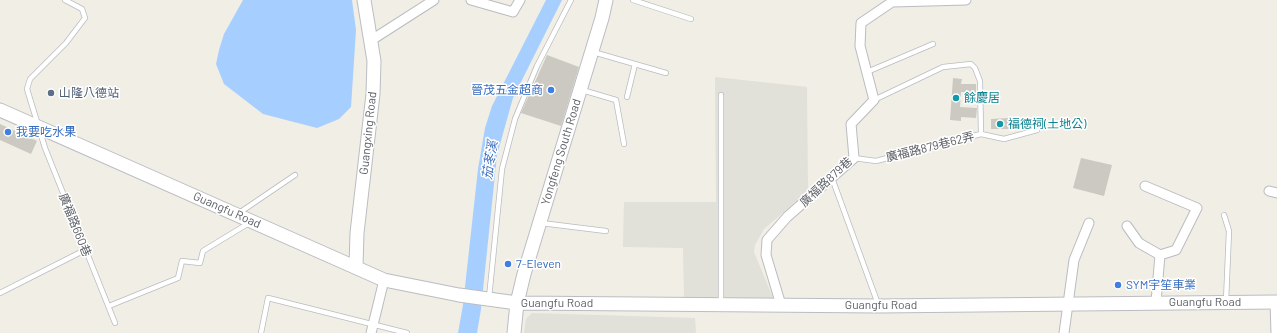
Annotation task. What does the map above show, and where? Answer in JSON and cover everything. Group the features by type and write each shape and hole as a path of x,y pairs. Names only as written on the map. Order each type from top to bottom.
{"street":[{"name":"Guangxing Road","path":"356,267 357,233 373,94 374,61 364,0"},
{"path":"370,41 434,0"},
{"path":"470,0 513,12 520,0"},
{"name":"Yongfeng South Road","path":"514,333 517,304 539,223 581,89 606,0"},
{"path":"874,100 860,46 861,22 891,1 966,0"},
{"name":"廣福路879巷","path":"781,305 766,255 767,240 787,217 854,158 851,124 874,100"},
{"name":"Guangfu Road","path":"0,110 238,214 384,280 459,295 517,304 879,306 1156,302 1276,302"},
{"path":"1127,226 1139,243 1160,254 1176,250 1197,208 1145,186"},
{"path":"1064,333 1074,260 1089,223"},
{"path":"1156,302 1160,254"},
{"path":"372,329 384,280"},
{"path":"1276,302 1276,333"}],"lane":[{"name":"廣福路660巷","path":"65,0 82,9 85,18 66,43 30,79 27,89 44,148 115,323"},
{"path":"487,299 502,169 515,119 537,66 571,0"},
{"path":"633,0 691,19"},
{"path":"867,72 934,44"},
{"path":"592,52 666,74"},
{"path":"627,98 635,64"},
{"path":"874,100 943,67 971,64 975,68 980,81 981,134 1004,139 1037,130"},
{"path":"581,89 616,100 624,144"},
{"path":"721,95 722,304"},
{"name":"廣福路879巷62弄","path":"854,158 876,161 981,134"},
{"path":"238,214 294,175"},
{"path":"832,177 879,306"},
{"path":"1224,215 1229,231 1226,302"},
{"path":"109,306 178,278 182,261 200,263 203,251 252,221"},
{"path":"539,223 606,231"},
{"path":"0,293 85,250"},
{"path":"262,333 268,298 372,329 404,333"}],"shaded area":[{"path":"715,77 807,87 808,191 764,229 755,245 754,252 773,298 684,298 683,248 623,247 624,202 716,202"},
{"path":"532,313 695,318 696,333 524,333 526,319"}],"water":[{"path":"243,0 352,0 356,30 351,107 339,119 317,128 263,114 224,84 216,64 219,50 224,34"},
{"name":"茄苳溪","path":"546,0 562,0 513,98 497,155 481,309 477,333 458,333 463,305 478,169 485,128 492,106"}],"building":[{"name":"晉茂五金超商","path":"547,55 579,67 561,126 521,113"},
{"name":"餘慶居","path":"953,78 962,79 961,84 976,84 976,93 961,92 960,107 977,108 976,118 961,117 961,121 950,120"},
{"name":"福德祠(土地公)","path":"1010,118 1010,129 991,129 991,119"},
{"name":"我要吃水果","path":"0,124 37,141 31,154 0,140"},
{"path":"1081,158 1112,165 1104,196 1073,188"}],"place":[{"name":"晉茂五金超商","path":"551,90"},
{"name":"山隆八德站","path":"51,93"},
{"name":"餘慶居","path":"956,98"},
{"name":"福德祠(土地公)","path":"1000,124"},
{"name":"我要吃水果","path":"8,132"},
{"name":"7-Eleven","path":"508,264"},
{"name":"SYM宇笙車業","path":"1118,285"}]}
